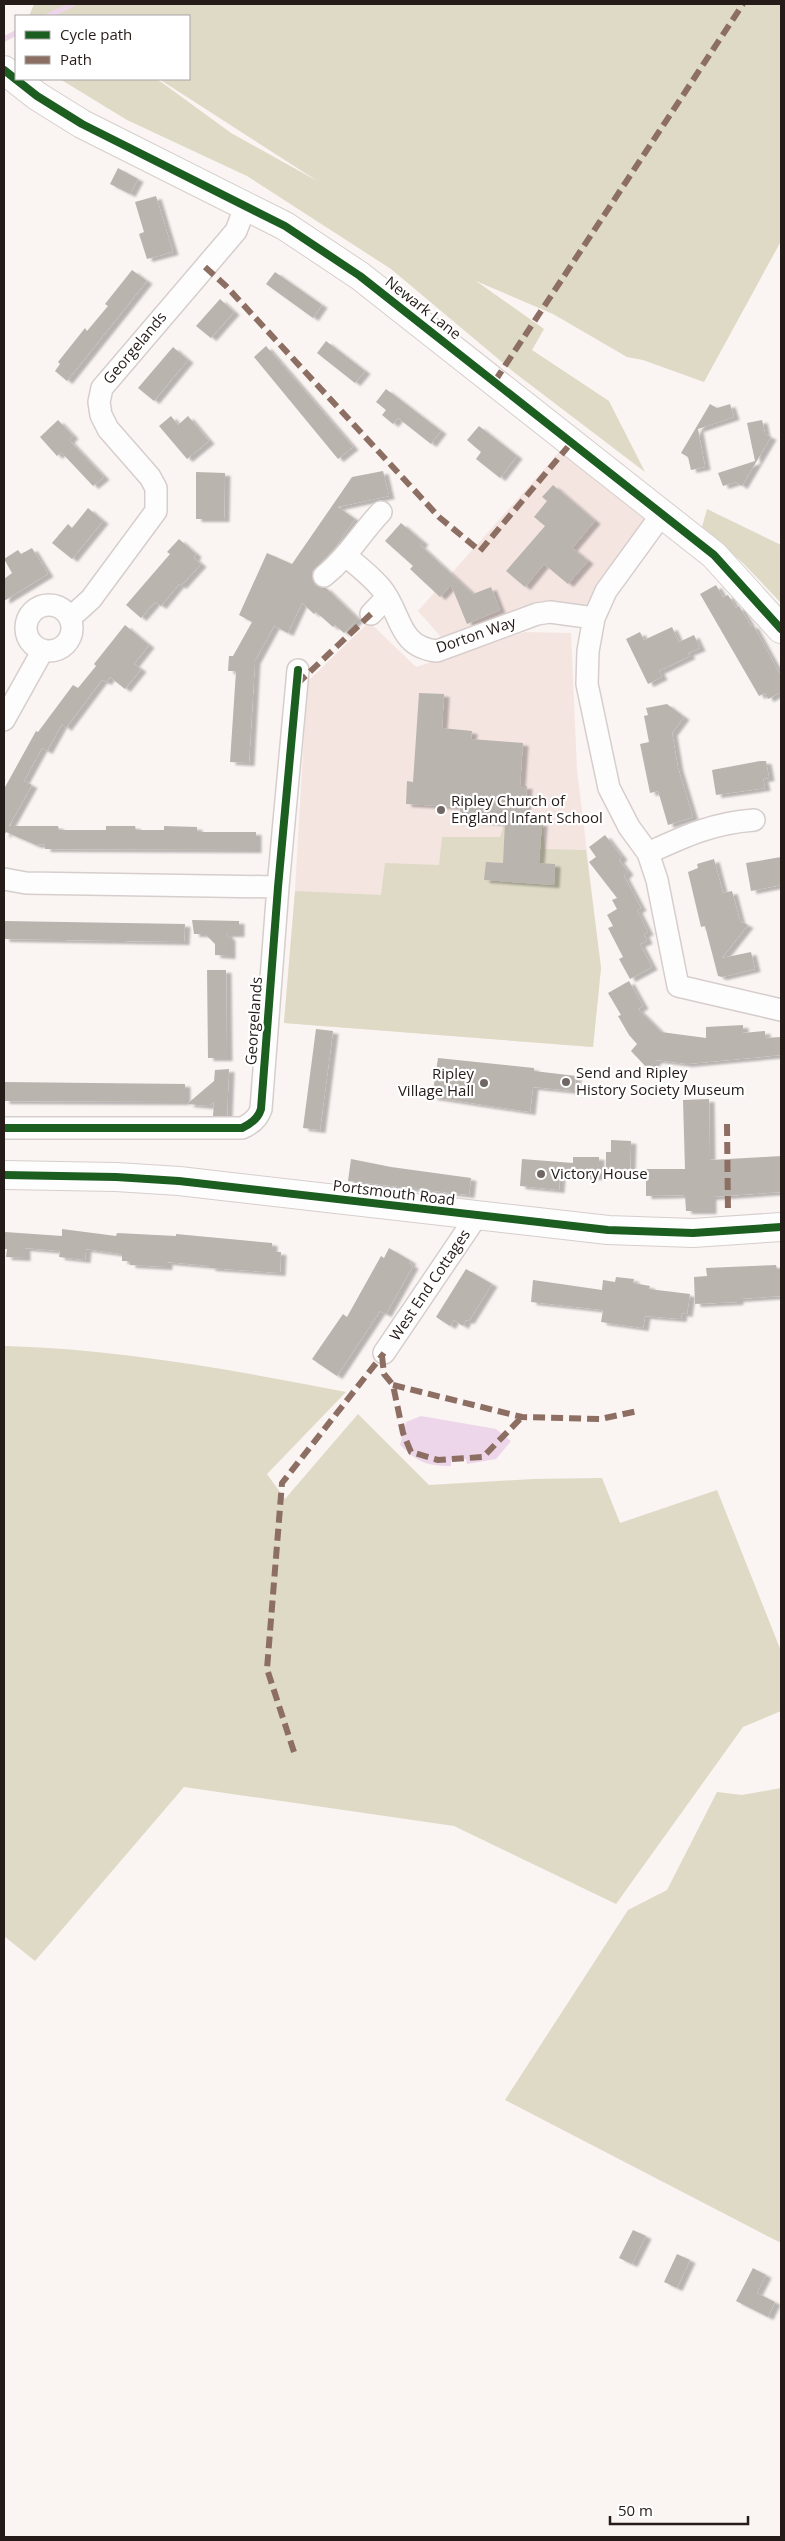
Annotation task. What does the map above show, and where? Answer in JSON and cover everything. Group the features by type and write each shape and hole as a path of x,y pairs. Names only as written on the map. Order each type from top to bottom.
{"main road":[{"name":"Newark Lane","path":"4,70 15,79"},
{"name":"Newark Lane","path":"17,80 37,96 82,124 285,226 360,276 714,555 781,629"},
{"name":"Portsmouth Road","path":"4,1175 116,1177 179,1181 476,1217 640,1232 693,1233 781,1227"}],"street":[{"name":"Georgelands","path":"70,618 91,599 156,511 156,488 150,477 108,429 101,415 99,402 102,388 236,231 246,205"},
{"path":"324,576 346,556 358,536 381,512"},
{"path":"662,514 606,591 594,618 588,651 587,684 609,788 628,826 648,853 657,880 678,986 781,1010"},
{"name":"Dorton Way","path":"346,556 365,571 387,597 406,635 414,644 424,650 437,651 537,614 550,612 594,618"},
{"path":"371,614 387,597"},
{"path":"46,605 55,605 62,609 70,618 72,631 69,640 56,650 44,650 32,644 26,628 32,612 46,605"},
{"path":"4,720 44,650"},
{"name":"Georgelands","path":"4,1128 76,1130 242,1128 253,1121 261,1109 278,887 298,670"},
{"path":"648,853 700,829 727,822 754,820"},
{"path":"4,879 26,883 278,887"},
{"name":"West End Cottages","path":"384,1353 476,1217"}],"shaded area":[{"path":"34,4 781,4 781,241 704,382 643,360 627,357 553,314 476,281 544,329 532,350 609,401 645,472 515,373 391,269 247,176 127,120 62,80 158,80 231,133 319,182 161,80 190,80 190,15 29,15"},
{"path":"570,440 662,514 594,618 565,613 450,647 418,611"},
{"path":"707,509 781,545 781,603 744,564 702,527"},
{"name":"Ripley Church of England Infant School","path":"369,622 416,667 525,632 571,633 577,770 601,968 593,1047 284,1023 295,891 307,682"},
{"path":"507,815 542,816 545,849 586,850 601,968 593,1047 284,1023 295,891 381,895 385,863 439,865 442,837 500,837"},
{"path":"4,1346 90,1351 133,1356 261,1376 346,1392 267,1474 285,1499 358,1414 429,1485 533,1479 602,1478 620,1523 717,1490 781,1651 781,1711 743,1727 616,1904 454,1826 184,1787 35,1961 4,1936"},
{"path":"421,1416 496,1429 511,1441 496,1459 467,1464 466,1459 451,1460 451,1466 429,1464 417,1459 400,1445 406,1422"},
{"path":"781,1788 781,2243 505,2100 628,1910 667,1890 717,1792 742,1795"}],"building":[{"path":"118,168 138,179 130,194 110,184"},
{"path":"156,196 173,252 147,259 139,234 144,232 135,202"},
{"path":"132,270 147,281 67,381 55,371 60,364 58,362 85,328 87,331 108,306 105,304"},
{"path":"275,272 322,305 313,318 266,284"},
{"path":"220,299 234,312 211,338 196,326"},
{"path":"326,341 365,371 355,383 317,353"},
{"path":"266,346 353,447 338,459 254,357"},
{"path":"173,347 188,360 154,401 138,388"},
{"path":"386,389 441,431 431,444 398,418 393,424 382,415 386,410 376,402"},
{"path":"710,404 717,408 730,404 734,417 698,429 705,467 691,470 688,457 681,453"},
{"path":"171,416 178,425 188,416 209,441 187,459 159,426"},
{"path":"58,420 73,436 69,440 104,477 93,486 61,452 57,456 40,437"},
{"path":"762,420 765,434 771,437 742,486 736,482 723,486 718,473 755,461 747,423"},
{"path":"479,426 517,456 500,478 476,459 481,452 467,440"},
{"path":"383,471 389,496 338,507 355,519 334,549 312,572 315,584 326,588 358,619 344,633 335,625 333,627 316,612 314,614 302,603 288,633 274,626 255,661 249,763 230,762 236,671 228,671 229,656 233,656 252,622 239,615 267,553 292,564 352,477"},
{"path":"196,472 225,473 224,519 196,519"},
{"path":"553,485 595,521 572,548 588,561 568,584 544,564 525,587 506,571 545,526 534,517 547,501 542,497"},
{"path":"88,508 103,521 72,559 52,543 68,524 72,528"},
{"path":"401,523 423,542 420,545 473,594 491,587 500,610 467,624 451,585 440,597 410,569 413,566 385,541"},
{"path":"179,539 196,554 194,558 201,564 181,586 179,584 161,606 155,602 141,618 126,605 170,554 167,552"},
{"path":"32,548 48,574 4,601 4,579 12,573 4,559 18,550 21,554"},
{"path":"716,585 723,597 728,595 736,608 739,606 751,626 753,625 781,676 781,692 768,699 765,693 759,696 700,594"},
{"path":"125,625 149,645 134,664 141,669 125,689 110,677 106,682 102,680 66,728 62,724 47,751 42,748 24,781 32,785 9,826 58,826 59,830 106,830 106,826 135,826 136,830 164,830 164,826 197,827 197,832 256,832 256,850 45,849 45,844 36,845 6,832 4,836 4,789 36,731 38,732 73,685 78,688 96,666 94,664"},
{"path":"672,627 679,642 694,635 700,648 688,653 690,656 659,671 662,677 648,684 626,639 640,632 644,640"},
{"path":"419,693 444,694 442,728 472,731 471,739 523,743 520,786 527,786 524,822 542,823 539,863 555,864 554,885 484,880 486,862 503,863 505,823 459,820 460,807 406,804 407,781 413,782"},
{"path":"667,704 684,717 672,733 678,768 693,817 668,825 658,791 650,793 640,744 649,742 644,716 648,715 646,708"},
{"path":"766,761 769,778 763,779 765,788 716,795 712,770"},
{"path":"605,835 622,857 619,860 628,872 624,876 641,908 637,910 648,932 644,934 647,941 640,944 652,967 630,979 619,959 623,957 608,928 613,926 607,915 617,909 612,900 617,898 589,862 596,857 589,847"},
{"path":"781,857 781,885 751,891 746,863"},
{"path":"714,859 723,893 732,891 740,921 748,925 722,958 751,952 755,969 722,977 718,976 705,926 701,927 688,872 698,868 697,864"},
{"path":"192,920 239,921 239,934 226,934 230,938 230,956 215,955 215,944 205,934 194,934"},
{"path":"4,921 185,924 184,942 4,939"},
{"path":"207,970 226,970 227,1058 208,1058"},
{"path":"629,981 643,1006 638,1009 661,1032 706,1038 706,1027 743,1025 743,1033 765,1031 765,1038 781,1037 781,1055 687,1064 657,1060 648,1069 631,1051 637,1044 629,1035 618,1016 621,1015 608,993"},
{"path":"316,1029 333,1031 320,1130 303,1128"},
{"name":"Ripley Village Hall","path":"438,1058 534,1068 534,1071 576,1076 574,1091 533,1087 530,1112 432,1097"},
{"path":"229,1069 227,1116 213,1116 214,1102 209,1106 187,1104 214,1081 215,1070"},
{"path":"4,1082 185,1084 185,1102 4,1101"},
{"path":"709,1099 710,1160 781,1156 781,1192 711,1197 711,1211 686,1211 685,1195 646,1196 646,1169 685,1169 683,1100"},
{"path":"611,1140 631,1141 630,1170 606,1169 606,1152 611,1152"},
{"name":"Victory House","path":"573,1157 599,1157 599,1177 560,1176 559,1190 520,1186 522,1159 573,1163"},
{"path":"351,1159 391,1167 471,1178 469,1195 348,1181"},
{"path":"62,1229 116,1236 117,1233 176,1236 176,1234 272,1243 272,1252 281,1252 280,1273 210,1268 210,1266 167,1262 167,1267 130,1265 130,1261 122,1261 122,1254 86,1249 85,1260 59,1257 60,1251 25,1248 25,1258 6,1257 7,1249 4,1249 5,1232 62,1236"},
{"path":"389,1248 411,1261 409,1263 413,1266 386,1314 380,1311 337,1376 312,1359 343,1314 347,1317 381,1256 384,1258"},
{"path":"776,1265 777,1269 781,1269 781,1296 738,1299 738,1302 695,1304 694,1277 707,1276 706,1268"},
{"path":"466,1269 492,1284 469,1321 466,1320 463,1326 454,1320 450,1326 436,1317"},
{"path":"616,1277 634,1279 633,1283 650,1286 649,1289 690,1294 687,1314 682,1313 681,1319 645,1316 643,1328 601,1322 603,1310 531,1302 533,1280 602,1290 603,1280 615,1282"},
{"path":"633,2230 646,2236 632,2264 619,2258"},
{"path":"677,2254 690,2260 677,2288 664,2282"},
{"path":"753,2268 766,2275 757,2293 775,2302 768,2317 736,2301"}],"waterway":[{"path":"50,15 73,4"},
{"path":"4,39 15,34"}],"marked path":[{"path":"495,381 743,4"},
{"path":"205,267 226,286 439,517 480,551 572,442"},
{"path":"297,684 371,614"},
{"path":"727,1124 728,1213"},
{"path":"294,1752 267,1669 282,1483 384,1353"},
{"path":"382,1356 384,1374 393,1385 403,1433 411,1452 438,1460 483,1457 522,1417"},
{"path":"393,1385 522,1417 600,1419 638,1411"}],"cycle path":[{"path":"4,70 15,79"},
{"path":"17,80 37,96 82,124 285,226 360,276 714,555 781,629"},
{"path":"4,1128 242,1128 258,1116 261,1109 278,887 298,670"},
{"path":"4,1175 116,1177 179,1181 608,1230 693,1233 781,1227"}],"place":[{"name":"Ripley Church of England Infant School","path":"441,810"},
{"name":"Send and Ripley History Society Museum","path":"566,1082"},
{"name":"Ripley Village Hall","path":"484,1083"},
{"name":"Victory House","path":"541,1174"}]}
